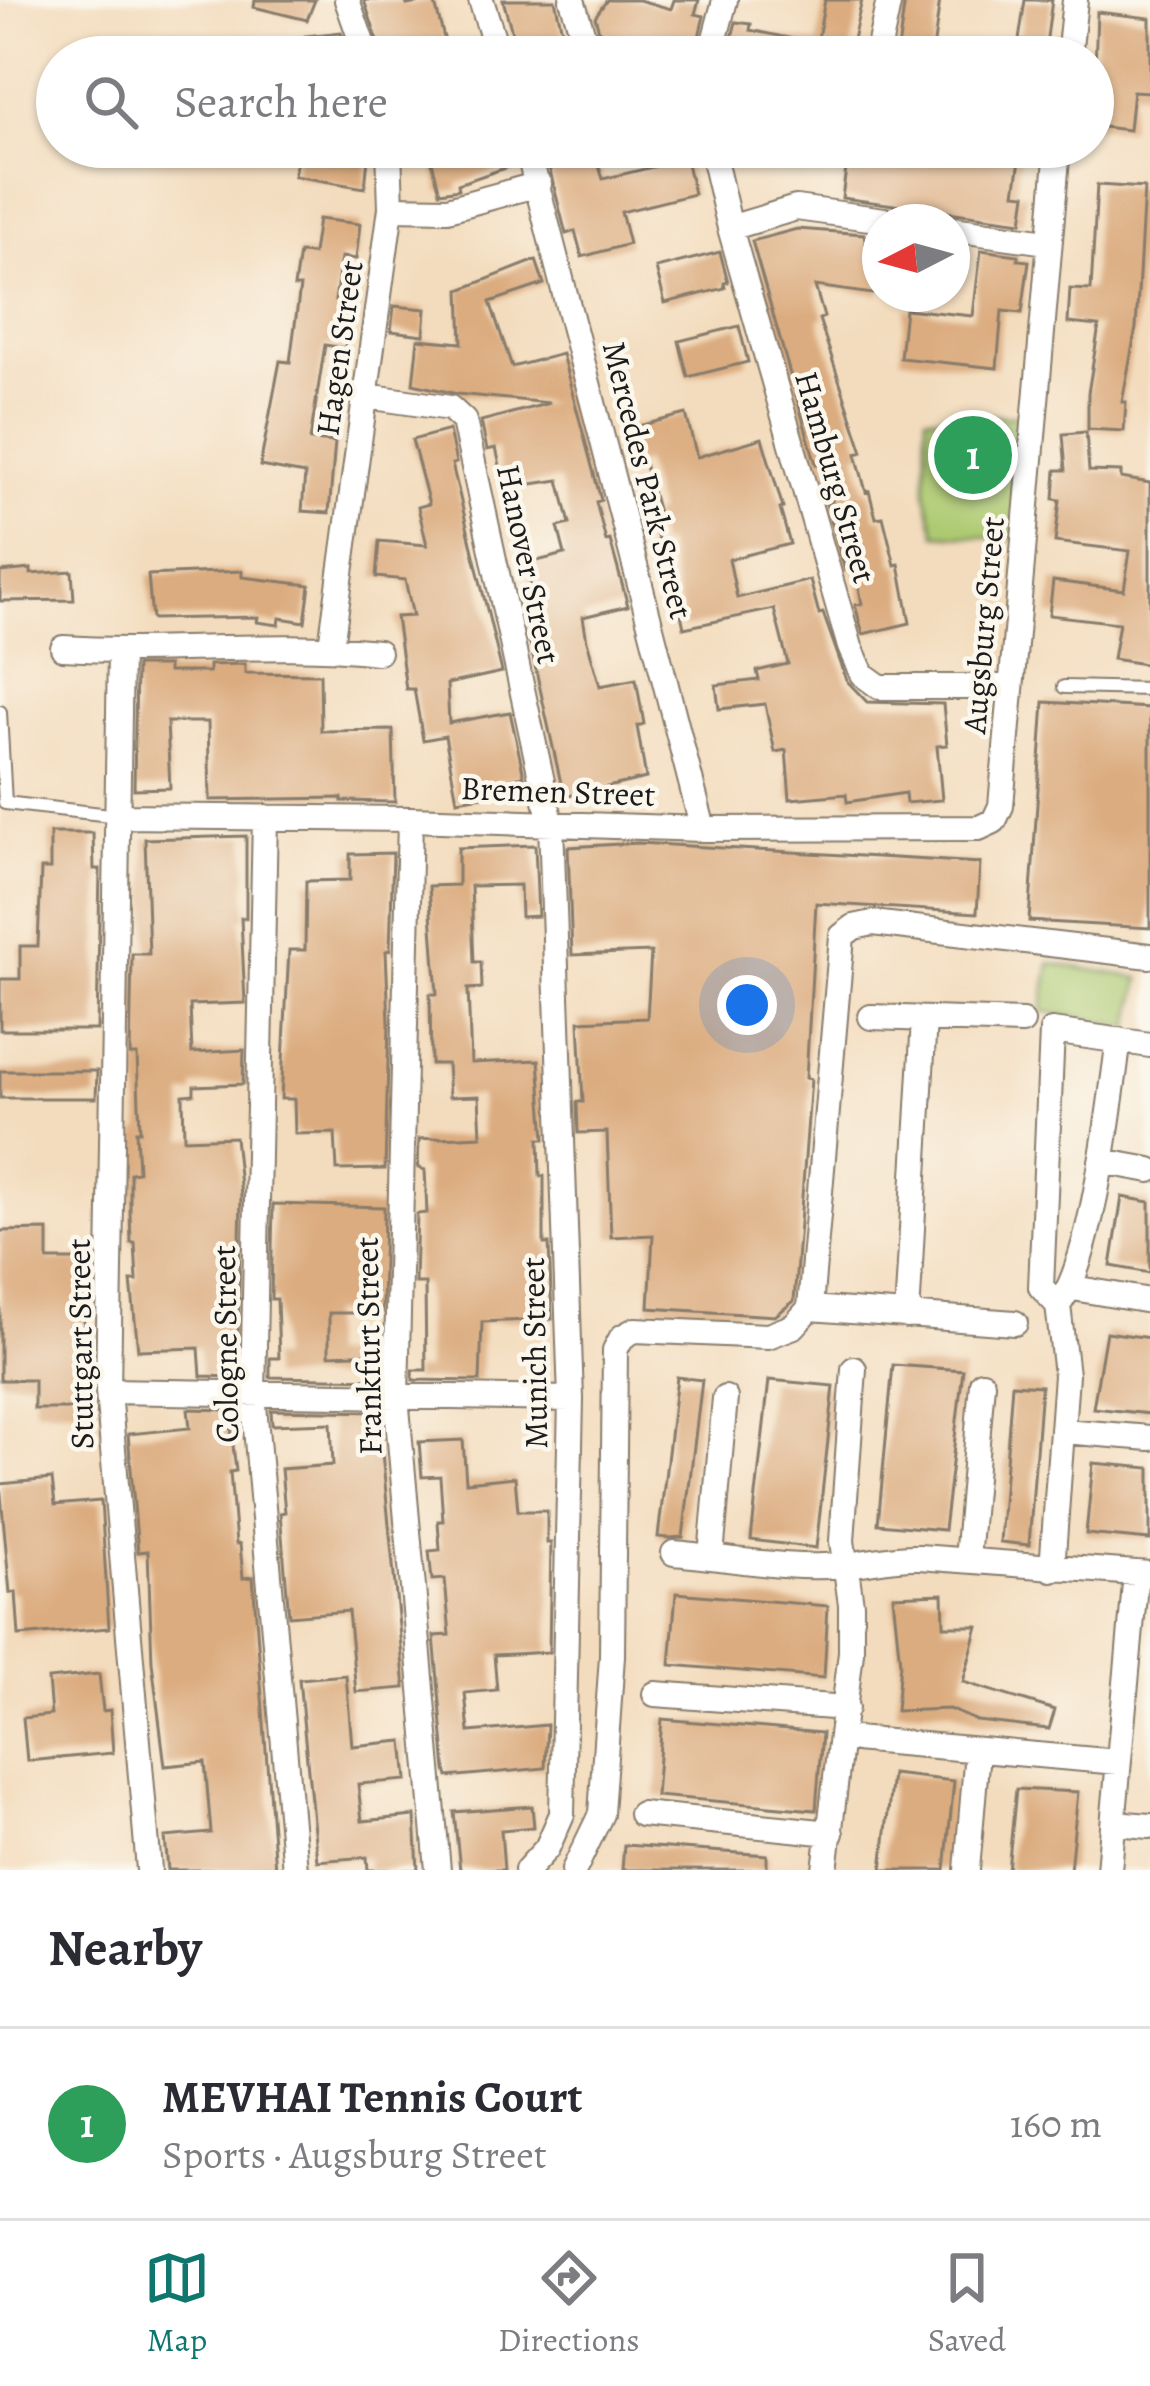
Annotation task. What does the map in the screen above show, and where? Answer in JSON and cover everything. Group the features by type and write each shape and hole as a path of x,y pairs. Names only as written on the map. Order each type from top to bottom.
{"street":[{"path":"347,0 360,36"},
{"path":"481,0 492,36"},
{"path":"572,0 583,36"},
{"path":"716,36 725,0"},
{"path":"881,36 889,0"},
{"path":"1072,36 1076,0"},
{"name":"Hagen Street","path":"331,646 391,208 390,168"},
{"name":"Mercedes Park Street","path":"534,168 703,830"},
{"name":"Hamburg Street","path":"716,168 850,647 862,674 880,687 1012,687"},
{"name":"Augsburg Street","path":"994,821 1000,806 1012,687 1056,168"},
{"path":"391,208 448,209 539,184"},
{"path":"730,228 796,208 862,217"},
{"path":"970,231 1047,242"},
{"name":"Hanover Street","path":"366,396 450,408 464,421 551,823"},
{"path":"63,648 331,646 378,652"},
{"path":"119,816 120,651"},
{"name":"Bremen Street","path":"119,816 410,819 703,830 979,828 994,821"},
{"name":"Stuttgart Street","path":"119,816 108,1391 149,1870"},
{"name":"Cologne Street","path":"265,817 254,1394 295,1870"},
{"name":"Frankfurt Street","path":"410,819 395,1396 438,1870"},
{"name":"Munich Street","path":"526,1870 548,1848 562,1814 571,1399 551,823"},
{"path":"574,1870 601,1814 612,1656 615,1350 622,1337 635,1330 768,1336 794,1326 810,1308 842,936 854,927 874,923 1150,956"},
{"path":"871,1017 1022,1022"},
{"path":"907,1316 924,1019"},
{"path":"1150,1045 1052,1031 1041,1288 1066,1296 1150,1301"},
{"path":"1052,1569 1064,1431 1066,1296 1101,1161 1119,1040"},
{"path":"1101,1161 1150,1170"},
{"path":"810,1308 1015,1322"},
{"path":"825,1870 851,1636 842,1541 854,1369"},
{"path":"967,1560 982,1383"},
{"path":"108,1391 571,1399"},
{"path":"711,1556 724,1398"},
{"path":"1064,1431 1150,1438"},
{"path":"674,1553 846,1565 885,1556 1143,1574 1124,1694 1109,1870"},
{"path":"655,1694 846,1708"},
{"path":"1124,1694 1150,1696"},
{"path":"843,1738 1118,1762"},
{"path":"968,1870 977,1751"},
{"path":"641,1814 831,1833"},
{"path":"1114,1823 1150,1826"}],"lane":[{"path":"1064,687 1150,689"},
{"path":"0,712 5,803 119,816"}],"green space":[{"path":"926,416 1022,416 1015,539 936,534 926,494"},
{"path":"1050,963 1140,978 1131,1027 1042,1011"}],"building":[{"path":"255,0 315,0 307,20 254,7"},
{"path":"364,0 405,0 407,5 434,0 443,36 376,36"},
{"path":"503,0 555,0 563,36 513,36"},
{"path":"607,0 639,0 671,9 674,0 699,0 695,14 704,16 699,36 601,36 595,17"},
{"path":"825,0 862,0 854,36 818,36"},
{"path":"905,0 940,0 935,36 900,36"},
{"path":"1025,0 1052,0 1047,36 1020,36"},
{"path":"1097,12 1150,18 1150,92 1133,91 1129,130 1114,128 1114,36 1096,36"},
{"path":"736,22 751,24 750,30 779,36 732,36"},
{"path":"295,168 367,168 365,188 294,176"},
{"path":"434,168 505,168 458,184 459,189 440,192"},
{"path":"549,168 600,168 603,179 649,168 688,168 694,194 621,212 629,244 582,257 575,231 566,234"},
{"path":"846,168 1019,168 1015,193 1026,194 1022,222 970,215 970,204 887,204 842,198"},
{"path":"1097,185 1144,188 1136,328 1122,402 1126,402 1124,431 1088,429 1088,393 1099,326 1068,323 1070,289 1091,290"},
{"path":"318,219 360,224 356,259 341,257 335,301 350,303 345,348 325,345 310,440 335,442 329,513 302,511 305,474 260,466 280,361 290,362 300,287 294,287 299,253 313,254"},
{"path":"797,229 862,234 862,293 815,286 824,317 819,319 863,452 856,454 866,492 876,518 883,517 895,565 899,564 910,623 863,634 855,605 862,604 855,567 845,570 826,503 832,501 822,463 816,464 752,241"},
{"path":"981,250 1029,261 1022,313 1002,311 997,368 900,358 905,312 973,316"},
{"path":"720,252 728,282 725,288 665,303 656,268"},
{"path":"536,260 544,284 490,302 512,367 562,354 601,500 596,502 606,541 610,540 628,606 583,617 587,641 600,686 636,679 644,724 637,726 646,778 564,797 522,607 535,604 525,564 565,554 558,527 570,524 559,480 505,488 496,448 487,450 481,421 550,403 457,394 413,384 418,339 462,343 460,290"},
{"path":"394,306 426,309 424,335 391,331"},
{"path":"739,326 748,362 688,377 679,341"},
{"path":"686,414 697,457 762,438 783,508 790,544 729,559 737,598 810,580 847,681 867,702 943,704 947,745 937,746 942,800 906,803 905,793 847,802 846,794 790,799 786,750 775,752 765,704 719,709 716,685 759,680 757,671 788,664 774,609 684,628 666,544 660,546 651,515 658,513 644,462 635,464 626,429"},
{"path":"449,430 456,463 452,464 502,672 447,684 449,723 510,712 524,776 481,784 483,796 457,800 445,736 423,740 414,689 406,689 396,617 413,616 405,580 376,577 379,541 427,545 418,507 429,504 412,440"},
{"path":"1086,432 1089,471 1121,472 1121,478 1150,483 1150,665 1113,659 1119,623 1049,615 1053,581 1124,590 1130,551 1055,542 1060,500 1054,499 1056,470 1066,470 1063,434"},
{"path":"31,569 31,574 72,571 74,600 0,601 0,572"},
{"path":"242,571 242,577 310,585 305,622 280,618 279,625 257,622 258,617 152,619 148,575"},
{"path":"245,664 245,673 320,674 321,731 393,730 395,802 210,800 208,722 167,722 170,788 134,789 136,666 209,672 209,665"},
{"path":"1044,702 1150,708 1150,928 1029,921"},
{"path":"50,833 93,833 94,869 100,869 97,1030 0,1030 0,979 20,979 20,946 38,946 41,869 50,869"},
{"path":"246,836 246,918 241,918 245,1003 190,1005 192,1053 244,1050 243,1084 194,1086 194,1094 183,1095 184,1139 235,1137 241,1195 237,1377 201,1376 199,1348 138,1350 131,1281 137,1281 130,1173 138,1172 136,1131 140,1131 137,1055 130,1055 132,954 149,954 145,839"},
{"path":"638,843 980,863 977,913 816,903 806,1078 811,1079 794,1301 775,1316 649,1308 653,1235 611,1237 607,1132 578,1133 577,1102 583,1102 579,1021 647,1018 651,952 572,955 568,847"},
{"path":"535,845 538,916 521,917 520,885 471,886 474,962 481,962 482,988 468,989 471,1063 539,1060 545,1139 539,1139 540,1176 544,1176 544,1244 549,1244 552,1319 482,1322 480,1381 413,1380 413,1370 426,1370 425,1283 415,1283 417,1214 427,1213 425,1170 418,1168 419,1139 481,1136 479,1096 449,1097 447,1064 431,1064 430,994 437,994 429,886 458,885 458,848"},
{"path":"393,853 390,950 386,951 385,1169 337,1170 335,1133 295,1134 294,1099 281,1099 289,950 305,950 306,881 350,880 350,854"},
{"path":"0,1071 97,1071 96,1098 0,1098"},
{"path":"1122,1197 1150,1202 1150,1273 1111,1266"},
{"path":"273,1204 384,1207 382,1313 329,1313 329,1355 381,1353 380,1379 270,1377 270,1358 279,1358 277,1299 271,1299"},
{"path":"48,1230 48,1260 93,1260 93,1290 83,1290 84,1334 79,1334 80,1409 34,1409 34,1380 0,1380 0,1231"},
{"path":"1106,1332 1150,1338 1150,1414 1093,1408"},
{"path":"893,1365 963,1370 944,1530 878,1524"},
{"path":"677,1377 702,1380 683,1537 668,1538 658,1537"},
{"path":"769,1380 834,1386 816,1548 751,1540"},
{"path":"1012,1384 1041,1386 1029,1545 1000,1542"},
{"path":"188,1409 229,1410 236,1471 230,1472 236,1544 240,1544 243,1578 253,1577 275,1870 168,1870 165,1837 211,1833 205,1762 165,1766 152,1662 148,1551 138,1552 128,1434 190,1428"},
{"path":"271,1410 378,1412 405,1688 356,1692 348,1611 289,1616 281,1469 333,1465 331,1423 272,1425"},
{"path":"463,1440 466,1482 515,1477 518,1511 547,1511 547,1543 551,1543 549,1652 494,1655 497,1690 465,1693 469,1732 547,1725 545,1768 448,1777 446,1770 434,1636 450,1635 445,1579 432,1580 429,1551 440,1550 440,1476 422,1477 419,1442"},
{"path":"1093,1463 1150,1468 1150,1540 1086,1534"},
{"path":"52,1479 55,1505 101,1501 109,1628 19,1636 0,1484"},
{"path":"676,1593 828,1606 824,1678 670,1665"},
{"path":"943,1594 944,1626 978,1626 963,1682 1055,1710 1049,1729 977,1721 949,1709 896,1711 900,1663 893,1596"},
{"path":"99,1674 103,1711 110,1710 113,1753 27,1761 23,1718 51,1715 48,1679"},
{"path":"346,1675 352,1746 403,1741 407,1780 358,1784 362,1821 415,1816 418,1870 368,1870 367,1857 317,1861 299,1679"},
{"path":"662,1719 822,1733 816,1810 656,1796"},
{"path":"892,1774 954,1781 945,1870 882,1870"},
{"path":"1016,1789 1078,1792 1070,1870 1008,1870"},
{"path":"532,1806 534,1827 501,1830 504,1870 460,1870 454,1812"},
{"path":"624,1845 767,1855 767,1870 622,1870"}],"place":[{"name":"MEVHAI Tennis Court","path":"973,455"}]}
